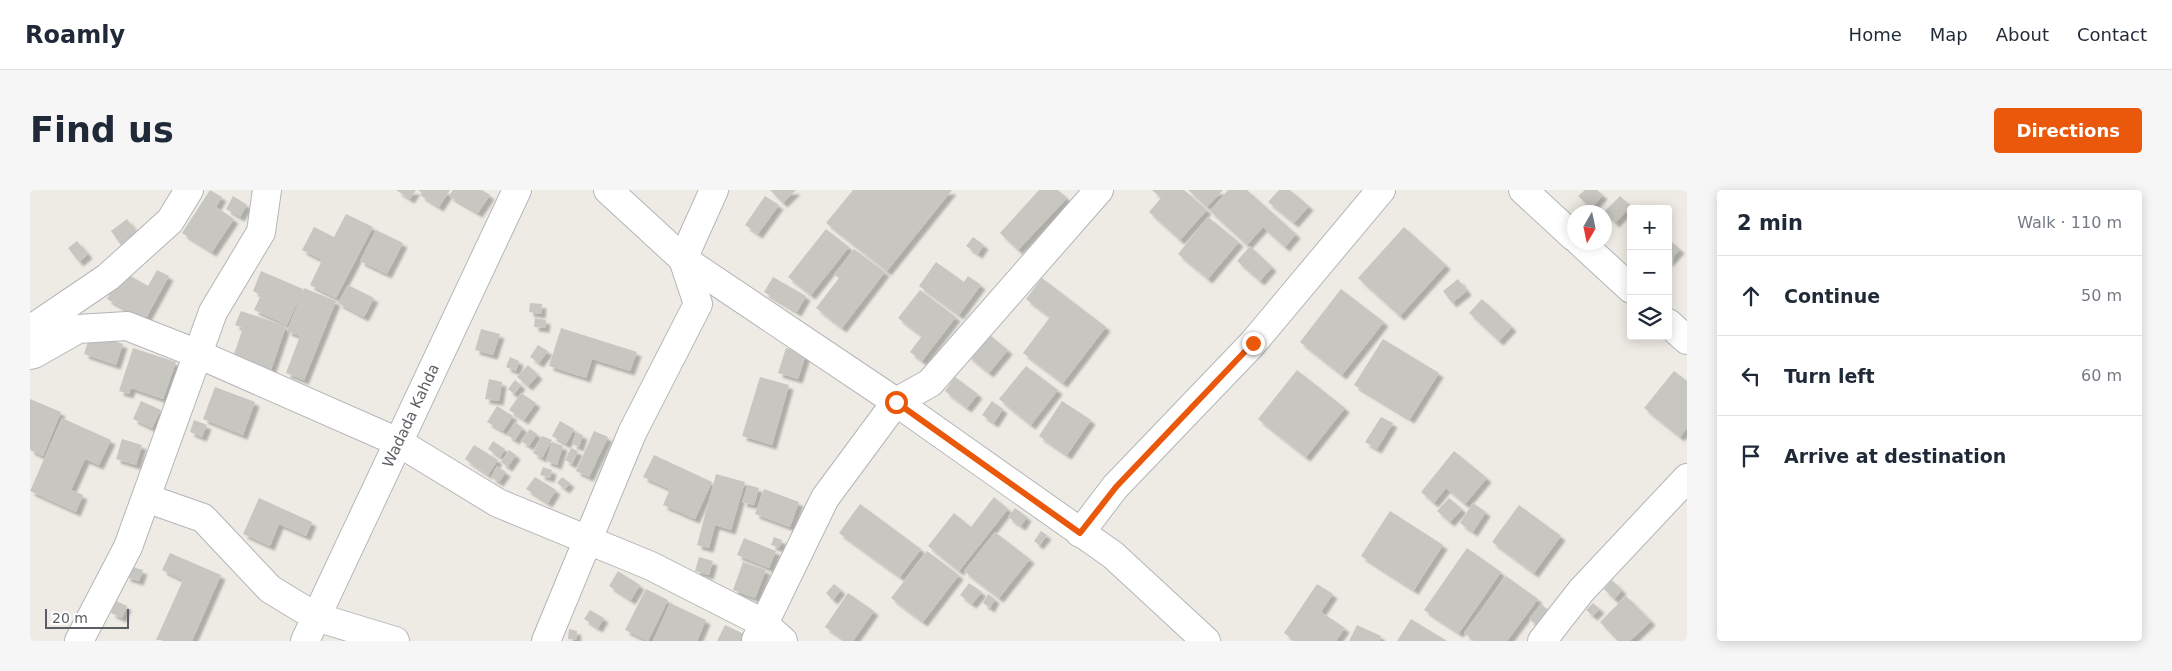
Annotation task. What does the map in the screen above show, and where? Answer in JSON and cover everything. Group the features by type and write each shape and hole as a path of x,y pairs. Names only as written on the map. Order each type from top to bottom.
{"street":[{"path":"30,330 108,277 170,221 189,190"},
{"path":"79,641 128,547 213,312 261,232 266,190"},
{"name":"Wadada Kahda","path":"310,629 517,190"},
{"path":"608,190 683,259 896,402 1113,556 1206,641"},
{"path":"546,641 632,433 698,304 683,259 714,190"},
{"path":"759,632 825,498 896,402 930,383 1099,190"},
{"path":"1080,533 1116,487 1253,343 1381,190"},
{"path":"1523,190 1567,231"},
{"path":"1589,250 1627,285"},
{"path":"30,354 34,354 78,329 127,326 198,354 398,442 498,503 651,566 759,632 783,641"},
{"path":"1672,327 1687,340"},
{"path":"1542,641 1581,591 1687,478"},
{"path":"146,498 203,518 310,629 395,641"}],"building":[{"path":"210,190 222,197 216,207 234,219 212,252 182,233"},
{"path":"396,190 416,190 410,199"},
{"path":"418,190 450,190 439,207 420,195 422,193"},
{"path":"453,190 482,190 490,195 478,213 449,196"},
{"path":"770,190 796,190 783,203"},
{"path":"853,190 952,190 887,271 826,223"},
{"path":"1039,190 1058,190 1067,198 1018,250 1000,233"},
{"path":"1152,190 1184,190 1207,210 1180,240 1149,212 1161,198"},
{"path":"1188,190 1223,190 1207,207"},
{"path":"1228,190 1247,190 1296,234 1285,247 1263,227 1247,245 1210,211"},
{"path":"1279,190 1290,190 1309,206 1294,223 1268,202"},
{"path":"1585,190 1597,190 1603,195 1594,205 1588,205 1578,196"},
{"path":"233,196 247,205 240,217 226,209"},
{"path":"765,196 779,205 758,234 745,225"},
{"path":"1620,196 1630,205 1627,205 1627,210 1615,223 1612,220 1611,205"},
{"path":"346,214 373,227 336,298 310,285 322,260 302,250 314,227 334,237"},
{"path":"1208,217 1239,242 1208,279 1178,254"},
{"path":"127,219 140,237 123,248 111,231"},
{"path":"1404,227 1446,265 1400,316 1358,278"},
{"path":"826,229 849,247 811,295 788,277"},
{"path":"376,230 403,243 387,274 360,261"},
{"path":"973,237 984,245 978,254 966,246"},
{"path":"77,241 88,254 79,262 68,248"},
{"path":"1672,242 1680,249 1672,258"},
{"path":"1250,246 1272,267 1260,281 1237,261"},
{"path":"854,249 885,272 842,328 816,308 839,278 834,275"},
{"path":"936,262 964,282 968,276 981,285 959,315 919,286"},
{"path":"157,270 169,276 145,320 107,299 122,271 148,286"},
{"path":"261,271 303,289 287,325 254,310 261,295 253,291"},
{"path":"773,277 806,296 797,312 764,292"},
{"path":"1042,278 1106,327 1063,383 1023,353 1050,317 1026,299"},
{"path":"1458,279 1467,291 1452,303 1443,291"},
{"path":"348,285 374,298 364,317 338,303"},
{"path":"304,288 336,301 304,380 286,373 300,336 287,331"},
{"path":"1341,289 1384,322 1342,375 1300,342"},
{"path":"920,290 956,317 922,361 910,352 922,336 898,318"},
{"path":"1482,299 1512,327 1499,341 1469,313"},
{"path":"530,303 542,304 541,314 529,312"},
{"path":"241,311 286,326 271,370 233,357 243,328 235,325"},
{"path":"535,318 546,320 545,328 534,327"},
{"path":"561,328 637,352 630,371 592,359 586,378 549,366"},
{"path":"481,329 500,334 493,355 475,350"},
{"path":"986,332 1008,350 989,373 967,355"},
{"path":"91,333 123,344 116,365 84,354"},
{"path":"1383,339 1439,373 1410,419 1354,385"},
{"path":"538,345 548,351 539,363 530,357"},
{"path":"133,348 176,362 163,399 131,388 129,394 119,391"},
{"path":"786,348 806,354 798,379 778,373"},
{"path":"510,357 519,361 516,371 506,367"},
{"path":"528,365 538,375 528,386 517,377"},
{"path":"1026,366 1058,390 1031,425 999,399"},
{"path":"1297,370 1345,408 1306,457 1258,419"},
{"path":"1674,371 1687,381 1687,428 1680,437 1644,408"},
{"path":"760,377 789,385 772,445 742,436"},
{"path":"955,377 978,394 967,408 945,391"},
{"path":"489,379 502,382 499,401 485,399"},
{"path":"515,380 521,385 514,394 508,389"},
{"path":"215,387 255,402 243,435 203,419"},
{"path":"521,393 536,403 524,420 509,410"},
{"path":"30,399 61,412 43,456 30,450"},
{"path":"141,401 161,410 152,428 133,419"},
{"path":"992,401 1003,409 994,423 982,415"},
{"path":"1062,401 1091,420 1067,455 1039,436"},
{"path":"497,406 513,416 503,431 487,422"},
{"path":"1381,417 1393,423 1377,449 1365,442"},
{"path":"62,418 111,440 99,465 85,459 71,490 83,495 76,512 30,491"},
{"path":"194,420 207,425 202,437 190,432"},
{"path":"560,421 574,429 566,444 552,436"},
{"path":"515,422 523,428 515,440 507,435"},
{"path":"530,429 537,434 529,446 521,441"},
{"path":"594,431 608,437 589,477 576,471"},
{"path":"576,432 583,435 579,447 572,444"},
{"path":"542,436 552,440 542,458 533,453"},
{"path":"122,439 142,445 136,465 116,459"},
{"path":"493,441 505,449 500,457 488,449"},
{"path":"552,442 563,446 557,465 546,461"},
{"path":"474,445 498,460 488,475 465,459"},
{"path":"571,448 578,451 572,464 565,460"},
{"path":"509,450 516,455 508,467 501,462"},
{"path":"1454,451 1487,478 1465,504 1446,488 1434,503 1421,492"},
{"path":"654,455 712,482 695,519 663,505 670,489 643,477"},
{"path":"497,466 506,472 499,482 491,477"},
{"path":"543,467 552,470 550,478 540,475"},
{"path":"716,474 745,482 731,530 715,525 709,548 697,545"},
{"path":"535,477 556,490 548,503 526,489"},
{"path":"562,477 570,483 565,489 557,483"},
{"path":"748,485 759,488 754,505 742,502"},
{"path":"764,489 799,502 790,527 755,514"},
{"path":"994,497 1008,509 959,571 928,546 954,513 971,527"},
{"path":"259,498 312,522 306,536 279,524 270,546 243,534"},
{"path":"1449,498 1462,509 1450,522 1437,511"},
{"path":"1473,503 1486,512 1473,532 1460,523"},
{"path":"860,504 921,549 900,577 839,533"},
{"path":"1519,505 1561,536 1534,573 1492,542"},
{"path":"1015,508 1027,517 1021,526 1008,517"},
{"path":"1390,511 1443,545 1414,590 1361,556"},
{"path":"1041,531 1047,535 1039,545 1034,541"},
{"path":"995,532 1030,559 999,598 964,571"},
{"path":"774,537 782,540 779,548 771,545"},
{"path":"744,538 776,551 769,568 737,555"},
{"path":"1467,548 1501,572 1459,633 1424,610"},
{"path":"927,551 959,575 923,622 891,598"},
{"path":"170,553 221,575 192,641 156,640 183,580 162,570"},
{"path":"699,557 713,561 709,575 695,571"},
{"path":"743,562 766,570 755,598 733,590"},
{"path":"129,566 143,570 139,581 126,577"},
{"path":"618,571 640,585 631,600 609,586"},
{"path":"1506,576 1538,599 1507,641 1475,641 1464,633"},
{"path":"1612,580 1622,590 1614,599 1604,589"},
{"path":"969,583 982,592 972,604 960,595"},
{"path":"834,584 841,590 833,600 826,593"},
{"path":"1317,584 1333,594 1321,612 1345,628 1336,641 1296,641 1284,633"},
{"path":"646,589 668,600 648,641 625,630"},
{"path":"848,593 874,611 853,641 846,641 825,627"},
{"path":"988,594 995,599 990,608 983,603"},
{"path":"1626,596 1651,621 1630,641 1618,641 1600,622"},
{"path":"116,601 127,606 122,618 111,613"},
{"path":"670,603 706,620 697,641 653,641"},
{"path":"1593,603 1600,609 1593,616 1586,610"},
{"path":"1541,604 1548,610 1537,625 1529,619"},
{"path":"590,610 604,618 598,628 584,619"},
{"path":"1411,619 1447,641 1397,641"},
{"path":"725,625 748,636 746,641 717,641"},
{"path":"1357,625 1381,636 1379,641 1349,641"},
{"path":"569,629 577,631 576,640 568,639"}],"route":[{"path":"896,402 1080,533 1116,487 1253,343"}]}
